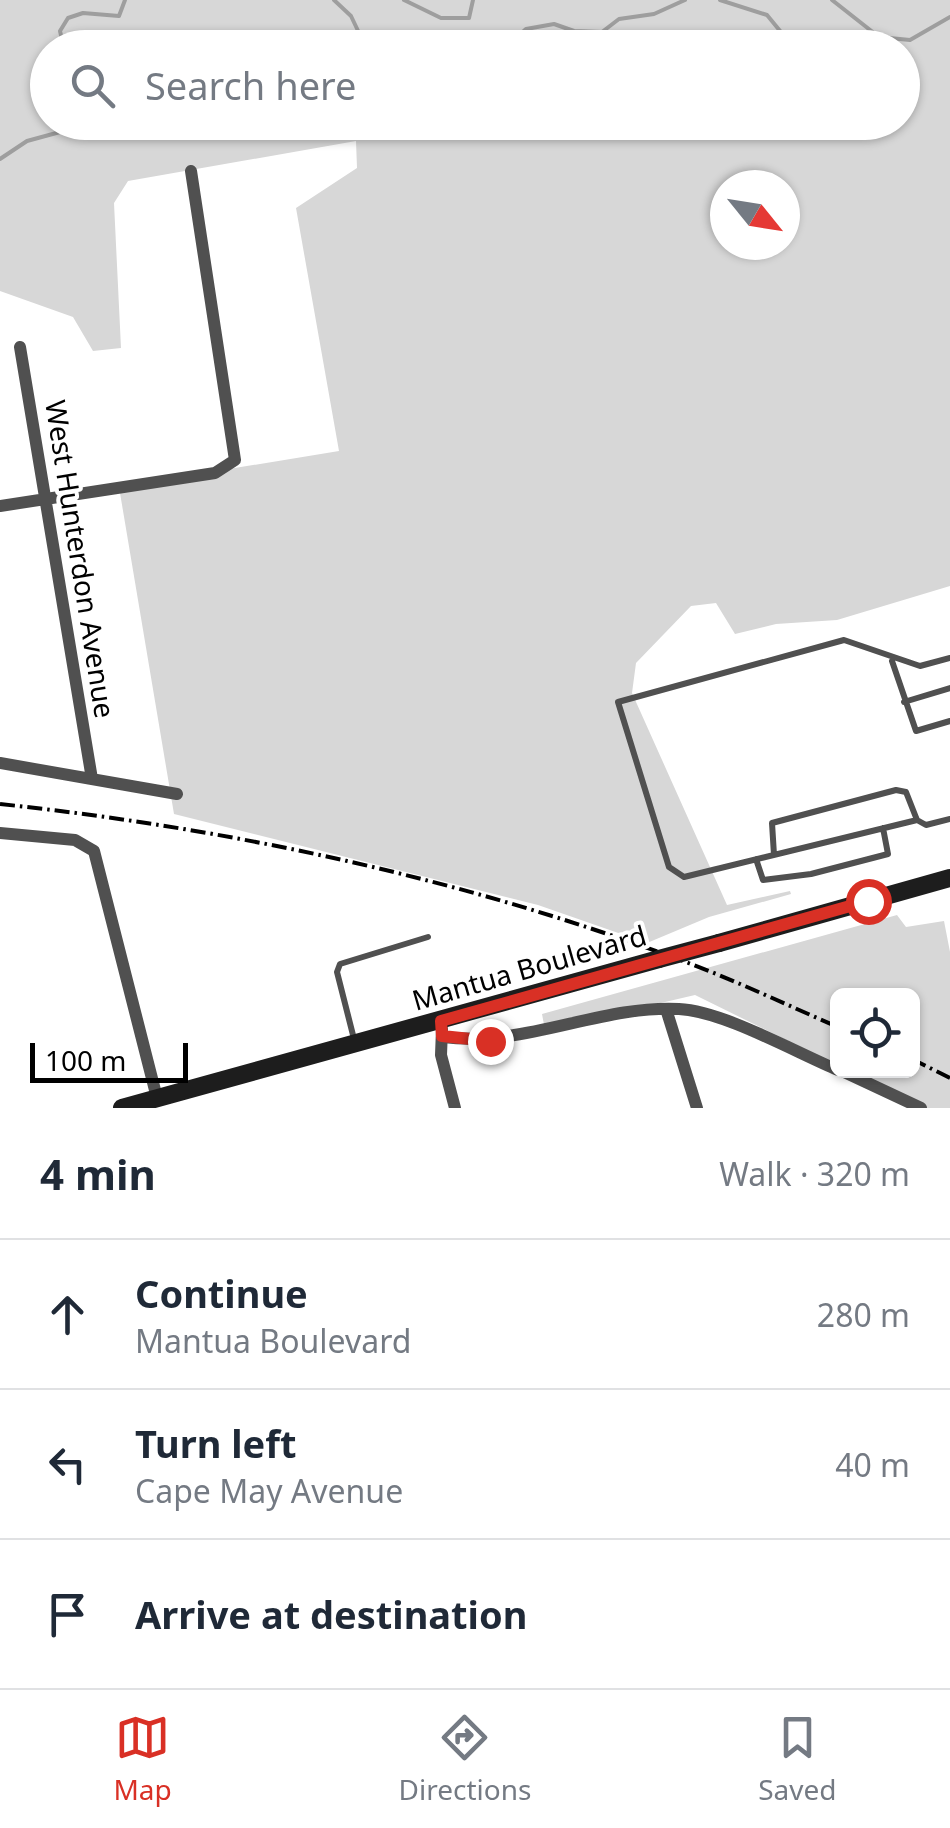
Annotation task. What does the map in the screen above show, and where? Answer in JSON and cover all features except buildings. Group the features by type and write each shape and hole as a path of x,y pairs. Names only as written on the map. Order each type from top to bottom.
{"main road":[{"name":"Mantua Boulevard","path":"122,1108 355,1045 442,1029 659,959 950,878"}],"street":[{"path":"0,506 215,473 235,460 191,170"},
{"name":"West Hunterdon Avenue","path":"20,347 92,779"},
{"path":"0,764 177,794"},
{"path":"0,833 86,844 94,851 156,1098"},
{"path":"666,1009 697,1108"},
{"path":"455,1108 442,1055 442,1029 490,1041 666,1009 717,1018 830,1067"},
{"path":"855,1078 921,1108"}],"lane":[{"path":"917,820 684,877 669,867 618,702 844,640 920,666 950,658"},
{"path":"892,659 916,730 950,720"},
{"path":"904,702 950,688"},
{"path":"774,855 772,824 896,790 906,792 917,820 926,825 950,819"},
{"path":"756,859 763,880 811,874 888,854 883,828"},
{"path":"355,1045 337,972 340,964 428,938"}],"shaded area":[{"path":"0,0 950,0 950,586 837,620 776,624 735,634 716,603 691,606 636,663 632,693 727,905 790,891 791,894 709,917 647,943 538,905 174,814 119,487 339,451 296,208 357,168 356,141 128,181 114,203 121,348 93,351 73,317 0,291"},
{"path":"897,915 906,927 944,921 950,952 950,1108 926,1108 864,1078 920,1078 920,988 830,988 830,1062 695,995 545,1030 542,1014"}],"waterway":[{"path":"61,30 68,18 83,13 119,16 125,0"},
{"path":"334,0 351,16 358,30"},
{"path":"404,0 441,18 469,18 473,0"},
{"path":"605,30 619,19 654,14 685,0"},
{"path":"720,0 767,15 779,30"},
{"path":"832,0 870,30"},
{"path":"920,34 950,17"},
{"path":"525,30 554,24 571,30"},
{"path":"0,159 31,140"}],"railway":[{"path":"0,804 264,843 437,883 523,907 691,964 830,1023"},
{"path":"920,1063 950,1078"}],"route":[{"path":"490,1041 442,1036 441,1021 868,901"}]}
